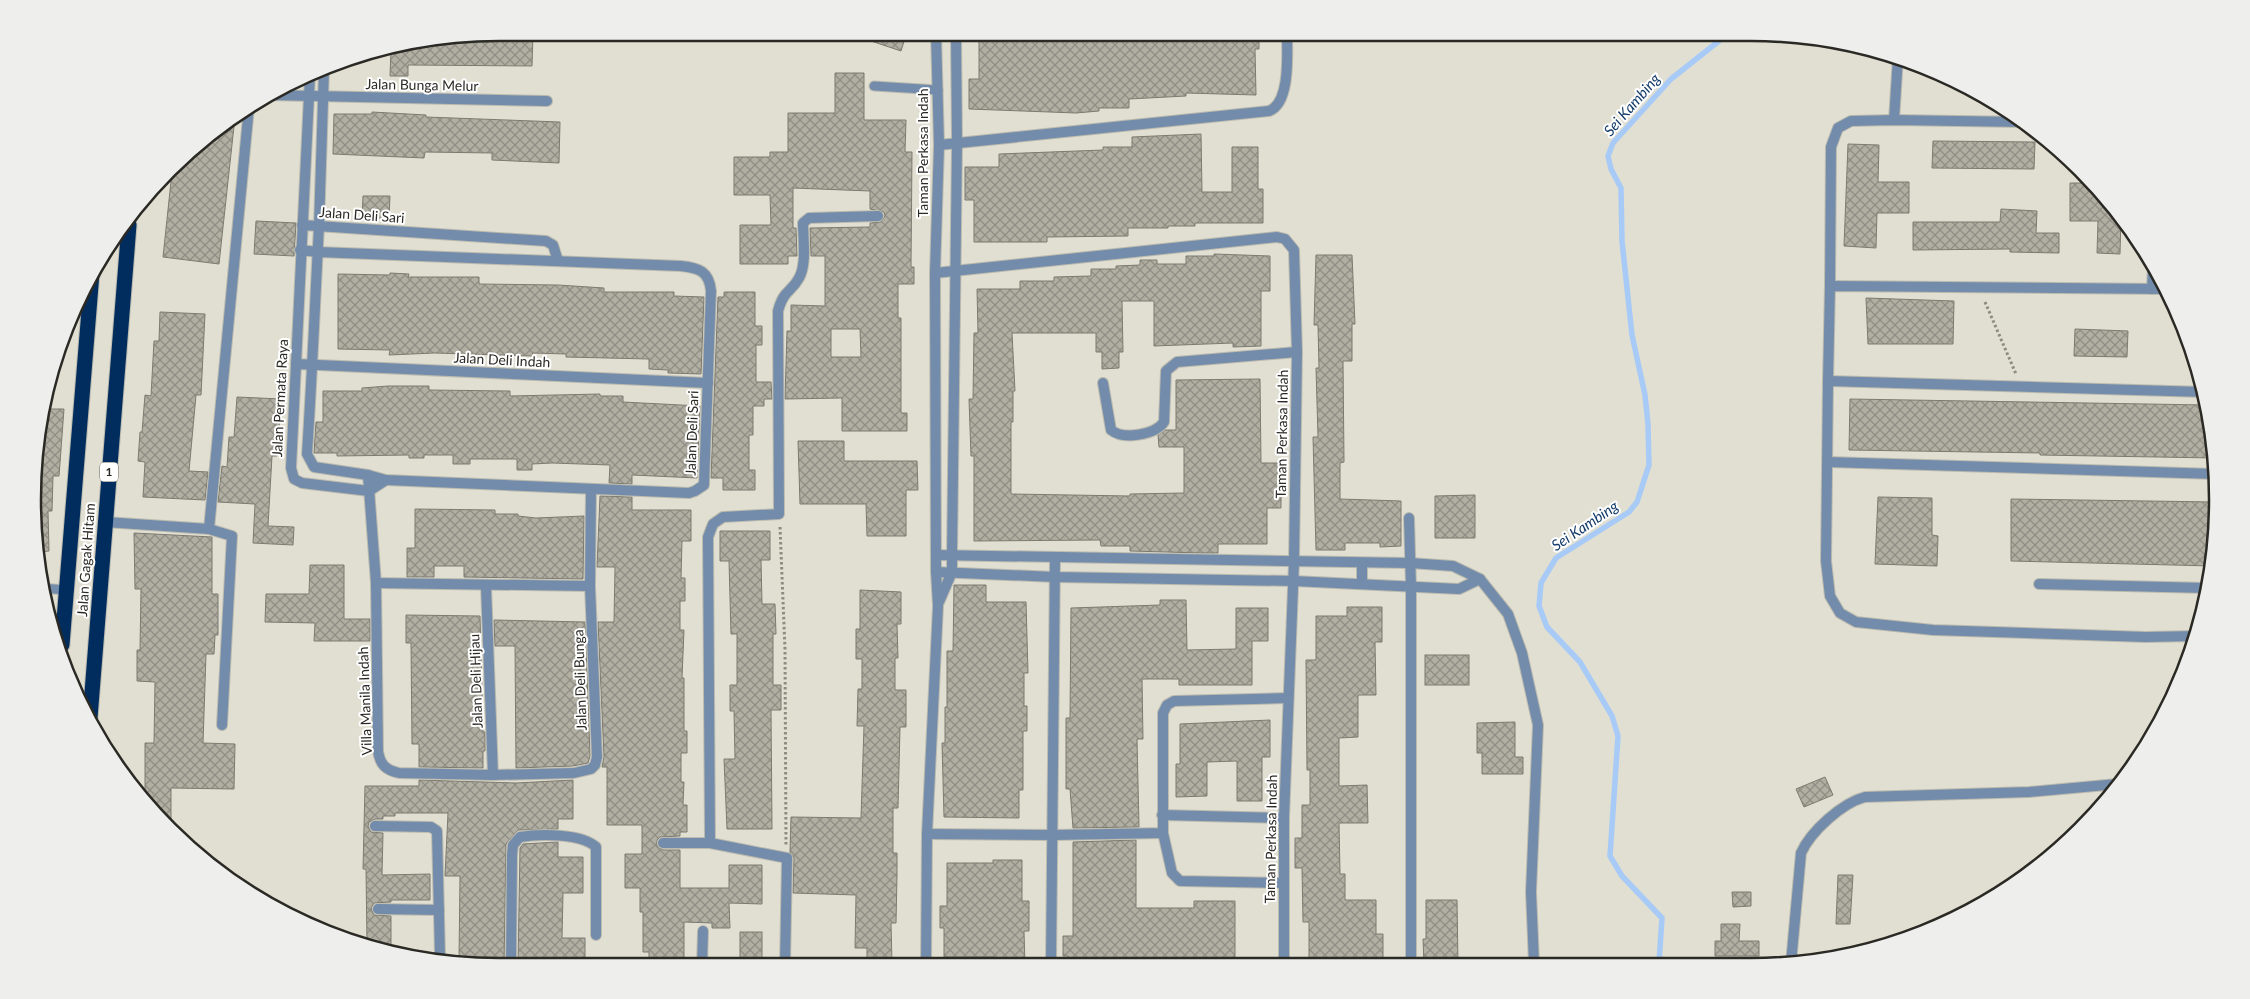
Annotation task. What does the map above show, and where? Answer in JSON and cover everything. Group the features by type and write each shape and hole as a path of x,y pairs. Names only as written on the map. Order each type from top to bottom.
{"highway":[{"name":"Jalan Gagak Hitam","path":"90,703 129,231"},
{"name":"Jalan Gagak Hitam","path":"63,636 90,295"}],"street":[{"name":"Taman Perkasa Indah","path":"926,958 927,834 938,606 936,572 936,273 939,145 936,41"},
{"name":"Taman Perkasa Indah","path":"938,606 952,572 957,144 956,41"},
{"path":"939,145 1274,109 1281,100 1286,76 1287,41"},
{"path":"1894,120 1897,66"},
{"path":"324,76 313,366 307,454 309,462 319,470 368,475 386,480"},
{"name":"Jalan Permata Raya","path":"310,83 290,468 294,479 302,483 369,491"},
{"name":"Jalan Bunga Melur","path":"285,95 547,101"},
{"path":"209,529 248,116"},
{"path":"2010,122 1852,121 1838,128 1834,136 1831,147 1826,561 1830,596 1840,613 1856,622 1933,630 2146,637 2187,636"},
{"path":"710,843 708,537 713,524 723,517 779,514 778,310 782,296 799,279 803,268 803,223 809,218 878,216"},
{"name":"Jalan Deli Sari","path":"302,225 546,241 553,245 558,261"},
{"name":"Taman Perkasa Indah","path":"936,273 1277,237 1285,239 1294,250 1297,352 1294,581 1284,818 1284,958"},
{"name":"Jalan Deli Sari","path":"300,250 681,266 702,270 707,275 711,291 705,476 701,489 689,493 386,480"},
{"path":"2152,280 2152,289"},
{"path":"1830,286 1978,286 2157,289"},
{"path":"1103,383 1111,430 1117,433 1138,434 1156,430 1164,422 1166,370 1172,364 1176,362 1297,352"},
{"name":"Jalan Deli Indah","path":"296,364 708,384"},
{"path":"1828,381 2196,392"},
{"path":"1828,462 2208,474"},
{"name":"Villa Manila Indah","path":"368,475 376,583 378,751 382,766 399,772 493,775"},
{"path":"369,491 386,480"},
{"name":"Jalan Deli Bunga","path":"493,775 574,773 591,769 595,766 597,756 590,586 591,489"},
{"path":"1409,518 1411,587 1410,958"},
{"path":"105,522 209,529 231,534 233,542 222,724"},
{"path":"936,555 1410,563 1453,566 1480,579 1508,614 1522,653 1538,725 1531,892 1534,958"},
{"path":"1051,958 1055,558"},
{"path":"1362,563 1362,584"},
{"path":"936,572 1055,577 1294,581 1459,589 1480,579"},
{"path":"376,583 590,586"},
{"path":"2039,584 2200,588"},
{"name":"Jalan Deli Hijau","path":"486,586 493,775"},
{"path":"1284,883 1180,881 1172,873 1163,832 1162,815 1163,712 1167,705 1174,702 1288,698"},
{"path":"1792,956 1801,853 1808,841 1848,803 1865,797 2029,792 2109,785"},
{"path":"1162,815 1284,818"},
{"path":"375,826 436,828 438,833 440,954"},
{"path":"927,834 1053,835 1163,832"},
{"path":"511,958 512,855 513,844 520,836 567,836 586,840 596,847 596,935"},
{"path":"663,843 710,843 786,858 785,958"},
{"path":"378,909 440,910"},
{"path":"702,958 703,931"}],"lane":[{"path":"874,86 938,90"},
{"path":"50,589 66,590"}],"path":[{"path":"1978,286 2022,388"},
{"path":"779,514 785,649 786,858"}],"building":[{"path":"533,41 532,66 408,65 408,76 390,76 391,55 440,45 470,42"},
{"path":"871,41 904,41 901,51"},
{"path":"979,41 1259,41 1259,49 1255,49 1256,95 1186,93 1186,96 1129,99 1129,108 1099,108 1099,111 1076,113 969,109 969,79 979,79"},
{"path":"835,73 864,73 864,120 906,120 905,152 912,152 911,267 914,267 914,284 898,284 898,318 901,318 901,413 907,413 907,431 842,431 842,398 785,399 787,331 791,331 791,305 825,306 825,256 811,256 810,228 870,227 870,223 881,222 885,216 884,212 870,209 870,191 793,188 793,228 796,228 797,256 788,256 788,264 740,264 740,225 771,225 770,195 734,195 734,157 770,157 770,152 788,152 788,113 835,113","holes":["831,329 860,329 861,357 831,357"]},
{"path":"372,112 426,115 426,117 560,122 559,163 492,160 492,153 425,152 424,158 333,154 334,114 372,114"},
{"path":"234,126 219,264 163,257 171,179 197,155"},
{"path":"1201,134 1202,192 1232,192 1232,147 1258,147 1258,189 1263,189 1263,223 1195,223 1195,226 1128,228 1128,236 1047,237 1047,242 974,242 974,200 965,200 965,167 999,167 999,154 1103,150 1103,147 1132,147 1132,137"},
{"path":"1933,141 2035,142 2034,169 1932,168"},
{"path":"1848,144 1879,145 1878,182 1909,182 1909,213 1877,213 1876,248 1844,246"},
{"path":"2070,183 2082,183 2121,230 2120,254 2097,253 2098,221 2070,221"},
{"path":"363,196 390,196 389,218 362,218"},
{"path":"2001,209 2037,211 2036,233 2059,233 2059,253 2010,252 2010,249 1913,250 1913,222 2000,222"},
{"path":"256,221 296,223 294,256 254,254"},
{"path":"1214,254 1270,256 1270,291 1261,291 1261,346 1233,347 1233,343 1154,346 1154,301 1122,301 1123,352 1119,352 1119,368 1102,369 1102,352 1096,352 1096,333 1012,333 1015,391 1013,391 1013,422 1011,422 1011,494 1130,496 1130,494 1184,493 1184,447 1159,447 1158,435 1165,430 1176,430 1176,380 1260,379 1261,463 1281,463 1281,508 1267,508 1267,544 1218,544 1218,553 1202,553 1130,551 1130,546 1101,546 1100,540 974,541 974,456 971,456 969,399 973,399 974,333 978,333 977,289 1020,289 1020,281 1054,281 1054,277 1091,276 1091,269 1116,269 1116,266 1140,265 1140,260 1157,260 1157,264 1186,264 1186,256 1214,256"},
{"path":"1316,255 1352,255 1355,324 1352,324 1352,361 1343,361 1344,462 1340,463 1340,499 1401,501 1401,546 1380,547 1380,543 1345,543 1345,550 1316,550 1313,437 1318,437 1316,368 1319,368 1318,325 1314,325"},
{"path":"390,273 409,274 408,277 479,277 479,284 558,285 604,288 604,292 674,292 674,296 704,297 701,374 668,373 668,370 649,369 649,359 566,357 566,354 533,353 532,356 434,353 389,355 390,350 338,349 338,274 390,275"},
{"path":"724,292 755,292 755,326 762,326 762,345 756,345 756,382 771,382 772,399 764,399 764,406 753,406 753,435 749,435 749,470 755,470 755,490 723,490 723,478 711,478 718,297 724,297"},
{"path":"1866,298 1954,301 1953,344 1868,344"},
{"path":"160,312 205,314 201,395 196,395 189,471 208,472 205,500 143,497 145,462 138,461 140,432 142,432 145,395 151,396 154,341 159,341"},
{"path":"2075,329 2128,331 2127,357 2074,356"},
{"path":"429,386 429,390 510,391 510,396 600,394 600,396 623,396 623,402 700,406 697,478 632,475 632,484 609,483 610,465 532,464 532,470 517,470 517,459 470,459 470,464 453,464 453,455 424,455 424,458 409,458 409,455 337,456 337,453 314,453 316,422 323,422 323,391 362,391 362,388"},
{"path":"237,397 281,399 277,456 272,456 268,526 294,527 293,545 253,543 255,504 218,502 222,466 227,467 229,437 234,437"},
{"path":"1850,399 2199,405 2207,458 2040,455 2040,453 1849,450"},
{"path":"50,409 64,409 59,476 53,476 52,511 48,511 49,551 44,551 42,529 42,470 45,440"},
{"path":"798,441 844,441 844,461 917,461 918,490 906,490 906,536 867,536 866,504 800,504"},
{"path":"1475,495 1475,538 1435,538 1435,496"},
{"path":"600,496 632,497 632,510 691,510 691,541 682,541 681,578 685,578 685,601 680,601 680,630 684,630 682,678 684,678 684,731 687,731 687,753 681,753 681,782 684,782 683,805 687,805 687,832 680,832 680,836 660,837 657,840 657,846 663,850 680,850 680,888 729,888 729,865 762,865 762,904 729,903 730,928 712,928 712,923 684,922 684,958 649,958 649,952 643,952 643,912 640,912 640,888 625,888 625,854 642,854 642,825 607,825 607,767 602,767 604,757 598,622 614,622 615,567 597,567"},
{"path":"1878,497 1932,498 1932,535 1938,536 1937,566 1875,564"},
{"path":"2011,499 2209,502 2204,566 2011,561"},
{"path":"415,509 495,510 495,514 518,514 518,516 536,518 584,516 583,579 464,577 464,566 434,566 434,577 407,577 407,548 415,548"},
{"path":"720,531 770,531 770,560 761,560 762,604 775,604 776,634 773,634 773,685 781,685 781,710 771,710 772,829 727,829 724,759 735,759 734,711 730,711 730,685 737,685 737,634 731,634 729,561 720,561"},
{"path":"134,533 212,537 212,594 218,594 218,635 215,635 214,654 206,654 203,743 235,744 234,789 171,788 171,820 145,789 145,743 154,743 155,682 137,681 137,650 140,650 141,589 135,589"},
{"path":"310,565 344,565 344,619 370,619 370,641 314,641 315,623 265,622 266,594 309,594"},
{"path":"954,585 986,585 986,602 1026,602 1028,673 1024,673 1024,706 1027,706 1027,731 1023,731 1023,790 1019,790 1019,818 944,817 942,743 945,743 945,707 947,707 947,651 953,651"},
{"path":"860,590 901,592 901,624 897,624 898,658 895,658 895,690 906,690 906,727 900,727 898,808 893,808 893,853 897,853 897,875 896,923 891,923 892,958 867,958 867,948 855,948 856,895 793,893 794,858 790,852 791,817 861,818 864,726 857,726 858,689 862,689 862,659 856,659 856,629 860,629"},
{"path":"1160,600 1186,600 1187,650 1236,649 1236,608 1268,608 1268,641 1252,641 1252,685 1179,685 1179,679 1142,679 1143,739 1137,739 1139,827 1073,828 1070,789 1066,789 1066,718 1070,718 1071,608 1160,605"},
{"path":"1347,607 1382,607 1382,642 1375,642 1376,695 1358,695 1358,737 1339,738 1339,786 1367,785 1368,823 1339,823 1340,874 1345,874 1345,900 1376,900 1376,934 1383,934 1383,958 1309,958 1309,922 1303,922 1302,868 1295,868 1295,838 1302,838 1302,805 1310,805 1310,770 1307,770 1306,660 1316,660 1316,616 1347,616"},
{"path":"406,615 480,616 483,732 485,732 483,768 419,767 419,744 412,744 411,643 406,643"},
{"path":"494,620 585,622 590,756 588,763 573,766 516,768 515,646 495,646"},
{"path":"1425,655 1469,655 1469,685 1425,685"},
{"path":"1270,720 1270,757 1262,757 1262,801 1237,801 1237,761 1207,762 1207,796 1176,797 1176,764 1180,764 1180,724"},
{"path":"1515,722 1515,757 1523,757 1523,774 1482,774 1482,753 1477,753 1477,723"},
{"path":"1825,777 1833,795 1804,807 1796,789"},
{"path":"419,780 516,783 573,780 573,819 558,819 558,829 518,830 506,844 504,958 459,956 460,876 445,876 448,813 395,813 395,816 383,816 383,819 375,819 369,822 368,826 371,832 383,833 382,875 430,874 430,900 391,900 391,902 374,903 371,908 374,915 391,916 391,944 367,938 366,869 363,869 365,786 419,786"},
{"path":"1136,840 1136,908 1194,908 1194,901 1235,901 1235,958 1068,958 1068,956 1063,956 1063,936 1073,936 1073,842"},
{"path":"558,842 558,857 583,857 583,893 563,893 562,938 585,938 585,958 518,958 520,848 523,844"},
{"path":"993,860 1022,860 1022,901 1029,901 1029,931 1024,931 1025,958 944,957 944,928 940,928 940,906 947,906 947,863 993,863"},
{"path":"1838,875 1853,875 1850,924 1836,924"},
{"path":"1732,892 1751,892 1751,906 1733,907"},
{"path":"1426,900 1457,900 1458,958 1424,958 1423,939 1426,939"},
{"path":"1721,924 1740,924 1739,941 1759,941 1759,956 1715,956 1715,941 1721,941"},
{"path":"740,932 762,932 762,958 740,958"}],"waterway":[{"name":"Sei Kambing","path":"1659,958 1662,918 1622,876 1610,856 1618,736 1612,716 1580,662 1547,627 1539,606 1541,583 1556,558 1629,512 1637,502 1649,465 1645,395 1632,335 1622,241 1621,188 1611,169 1608,156 1613,143 1671,79 1719,41"}]}
